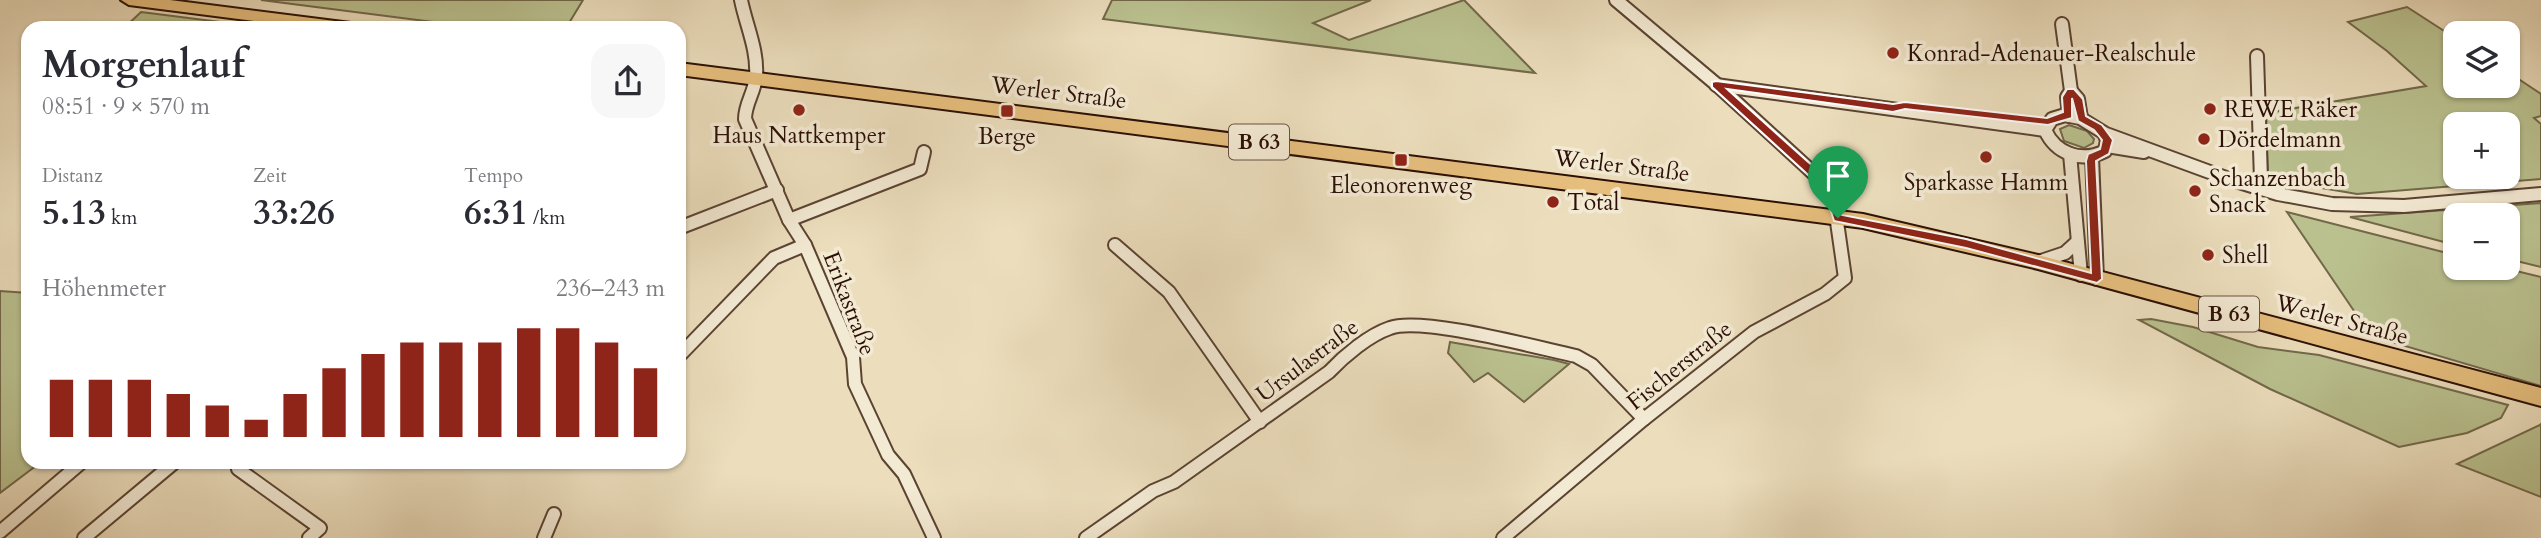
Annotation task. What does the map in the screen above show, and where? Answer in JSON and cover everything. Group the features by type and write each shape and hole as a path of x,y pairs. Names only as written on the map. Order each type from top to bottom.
{"main road":[{"path":"128,0 295,21"},
{"name":"Werler Straße","path":"686,70 1838,218 1912,231 2038,262 2541,397"}],"street":[{"path":"741,0 754,55 756,79"},
{"path":"1616,0 1716,84 1821,180 1830,191 1838,218"},
{"path":"2062,24 2071,91 2078,99 2075,117"},
{"path":"2257,56 2261,180 2259,189"},
{"name":"Erikastraße","path":"756,79 747,98 745,119 789,220 805,245 853,357 855,384 888,455 904,474 934,538"},
{"path":"1716,84 1893,108 1906,113 2046,126 2060,116 2075,117 2104,133 2142,146 2148,151 2259,189 2297,198 2361,206 2541,194"},
{"path":"2046,126 2056,146 2070,154 2092,157 2105,151 2108,146 2104,133"},
{"path":"2108,146 2139,153 2148,151"},
{"path":"789,220 920,169 923,152"},
{"path":"2070,154 2077,242 2089,277"},
{"path":"2089,277 2092,157"},
{"path":"686,225 777,190"},
{"name":"Fischerstraße","path":"1503,538 1644,419 1754,332 1841,284 1845,273 1838,218"},
{"path":"2038,262 2065,253 2077,242"},
{"path":"686,349 774,258 805,245"},
{"path":"1115,245 1170,292 1260,422"},
{"name":"Ursulastraße","path":"1086,538 1153,491 1174,482 1329,372 1341,359 1388,328 1416,324 1576,356 1592,365 1644,419"},
{"path":"0,532 74,469"},
{"path":"84,538 167,469"},
{"path":"238,469 320,528 309,538"},
{"path":"544,538 554,514"}],"green space":[{"path":"261,0 583,0 570,21 425,21"},
{"path":"1112,0 1371,0 1313,23 1349,40 1464,0 1535,73 1103,19"},
{"path":"2407,7 2443,30 2443,98 2520,98 2520,80 2541,94 2541,116 2534,118 2541,124 2541,179 2520,181 2520,112 2443,112 2443,187 2357,194 2268,179 2266,113 2426,86 2387,51 2348,22"},
{"path":"141,12 212,21 131,21"},
{"path":"2069,125 2087,131 2094,139 2093,143 2084,148 2064,141 2060,129"},
{"path":"2541,203 2541,267 2520,262 2520,205"},
{"path":"2443,210 2443,242 2350,217"},
{"path":"2287,212 2443,252 2443,280 2520,280 2520,272 2541,277 2541,386 2371,336"},
{"path":"0,291 21,292 21,469 32,469 0,493"},
{"path":"2151,319 2193,327 2258,347 2319,355 2508,405 2501,418 2467,433 2399,447 2270,389 2139,320"},
{"path":"1450,342 1569,364 1524,402 1488,373 1474,382 1448,353"},
{"path":"2540,425 2541,497 2457,464"}],"place":[{"name":"Konrad-Adenauer-Realschule","path":"1893,53"},
{"name":"REWE Räker","path":"2210,109"},
{"name":"Haus Nattkemper","path":"799,110"},
{"name":"Berge","path":"1007,111"},
{"name":"Dördelmann","path":"2204,139"},
{"name":"Sparkasse Hamm","path":"1986,157"},
{"name":"Eleonorenweg","path":"1401,160"},
{"name":"Schanzenbach Snack","path":"2195,191"},
{"name":"Total","path":"1553,202"},
{"name":"Shell","path":"2208,255"}],"route":[{"path":"1716,84 1893,108 1905,106 2048,121 2069,116 2067,97 2071,91 2078,99 2081,118 2098,127 2107,140 2105,151 2092,157 2091,161 2097,279 1912,231 1838,218 1830,191 1821,180 1716,84"}]}
